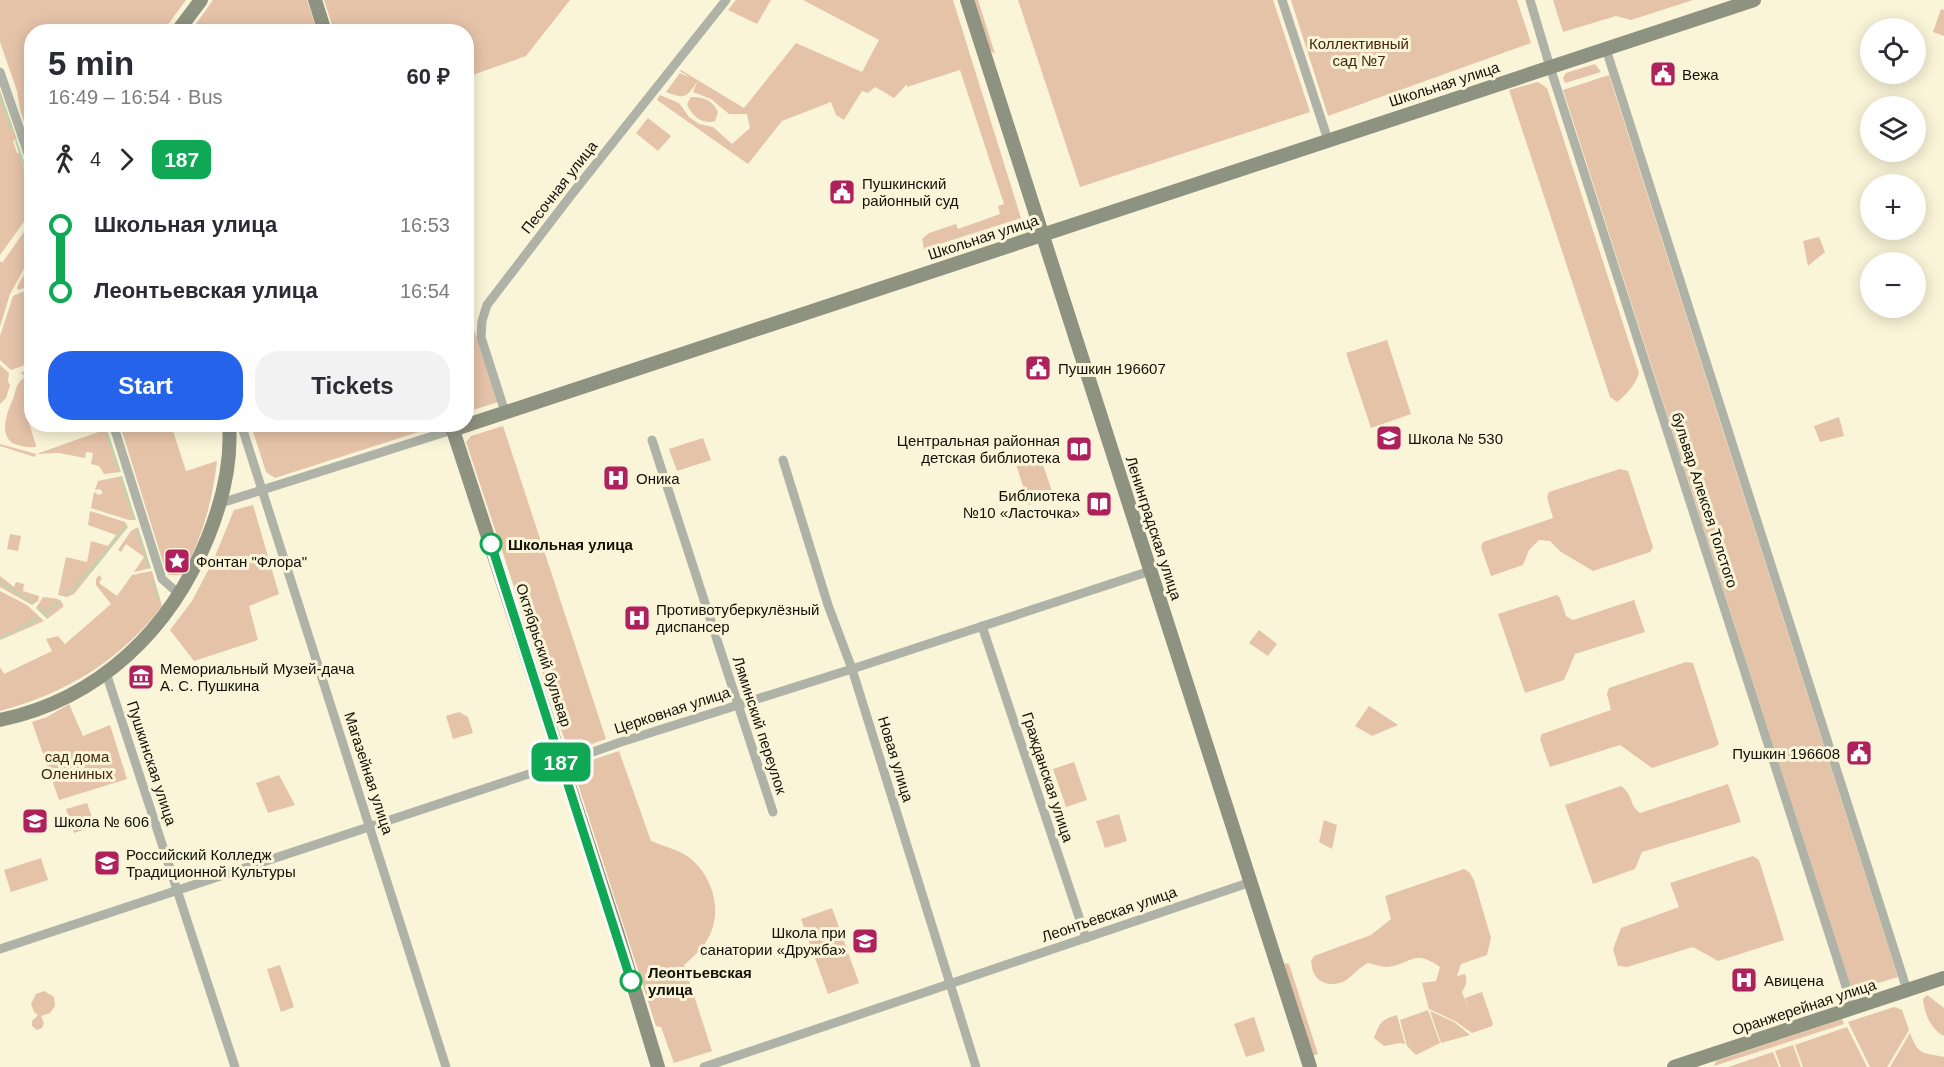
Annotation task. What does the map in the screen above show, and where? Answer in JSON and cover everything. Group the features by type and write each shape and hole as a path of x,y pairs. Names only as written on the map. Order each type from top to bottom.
{"street":[{"path":"183,24 201,0"},
{"path":"315,0 322,24"},
{"name":"Песочная улица","path":"505,412 481,337 482,321 487,305 726,0"},
{"name":"Ленинградская улица","path":"967,0 1310,1067"},
{"path":"1282,0 1328,140"},
{"name":"бульвар Алексея Толстого","path":"1530,0 1853,1008"},
{"name":"Школьная улица","path":"474,421 1754,0"},
{"path":"1606,49 1907,990"},
{"path":"0,72 24,142"},
{"path":"116,432 162,579 179,594"},
{"path":"0,720 44,706 89,685 141,643 159,624 201,554 221,503 229,457 229,432"},
{"name":"Магазейная улица","path":"243,432 446,1067"},
{"name":"Школьная улица","path":"221,503 437,432"},
{"name":"Октябрьский бульвар","path":"454,432 618,935 658,1067"},
{"name":"Ляминский переулок","path":"652,440 773,812"},
{"path":"229,457 231,453 239,449 250,455"},
{"name":"Новая улица","path":"783,460 825,596 852,669 976,1067"},
{"name":"Церковная улица","path":"0,950 737,704 852,669 1150,571"},
{"name":"Гражданская улица","path":"982,626 1086,938"},
{"name":"Пушкинская улица","path":"106,673 235,1067"},
{"name":"Леонтьевская улица","path":"704,1067 1251,882"},
{"name":"Оранжерейная улица","path":"1674,1067 1944,978"}],"green space":[{"path":"0,0 186,0 168,24 24,24 24,122 17,91 0,42"},
{"path":"213,0 307,0 315,24 196,24"},
{"path":"324,0 570,0 526,56 474,75 474,24 332,24"},
{"path":"736,0 771,0 757,24 728,10"},
{"path":"803,0 953,0 1021,218 924,249 922,239 929,233 956,224 958,229 1000,214 998,206 1004,204 960,70 907,87 907,84 894,98 875,87 868,93 862,91 844,120 836,115 831,102 782,121 748,164 657,100 660,95 679,103 689,117 699,124 713,127 732,144 750,128 747,114 729,114 711,99 693,92 697,82 684,96 666,92 680,73 690,78 681,70 744,108 796,43 862,72 879,40"},
{"path":"973,0 978,0 995,54 989,50"},
{"path":"1018,0 1273,0 1310,112 1080,187"},
{"name":"Коллективный сад №7","path":"1291,0 1517,0 1531,43 1328,116"},
{"path":"1553,0 1693,0 1631,20 1616,16 1563,32"},
{"path":"1941,9 1944,10 1944,36 1933,32"},
{"path":"1595,64 1601,72 1565,83 1563,78 1566,73"},
{"path":"1609,75 1898,977 1852,991 1563,90"},
{"path":"1538,82 1547,88 1639,373 1630,389 1617,402 1610,397 1509,90"},
{"path":"0,90 17,139 13,141 24,170 24,222 0,255"},
{"path":"691,97 704,99 713,105 718,112 715,121 706,122 691,112 687,104"},
{"path":"648,118 671,136 658,151 636,133"},
{"path":"24,232 24,269 10,294 0,327 0,261 2,263"},
{"path":"1819,237 1825,252 1808,266 1803,241"},
{"path":"24,274 24,288 18,290 17,287"},
{"path":"24,291 24,365 11,370 0,360 0,336 13,296"},
{"path":"474,330 498,402 474,410"},
{"path":"1387,340 1411,414 1371,428 1346,353"},
{"path":"0,365 9,373 10,385 6,398 0,404"},
{"path":"24,378 24,432 32,432 36,447 12,443 6,434 6,417 19,382"},
{"path":"1839,417 1844,436 1820,442 1814,426"},
{"path":"503,426 606,739 575,750 567,747 466,442 471,436"},
{"path":"98,432 108,432 121,472 104,474 99,466 91,464 93,453 86,452 85,458 59,453 36,454"},
{"path":"122,432 173,432 186,471 217,461 209,505 184,573 169,575 166,572"},
{"path":"253,432 418,432 275,478 266,472"},
{"path":"703,438 711,460 677,471 669,449"},
{"path":"0,444 36,454 35,457 0,446"},
{"path":"1039,453 1054,497 1029,505 1015,461"},
{"path":"1620,469 1628,471 1653,547 1650,552 1593,571 1561,552 1550,541 1539,540 1529,550 1523,565 1491,576 1481,547 1483,542 1553,518 1547,497 1549,492"},
{"path":"122,476 136,520 129,520 91,508 94,492 99,495 103,493 100,489 95,490 98,481"},
{"path":"253,505 279,594 249,606 258,640 194,661 170,630 192,601 214,559 234,510"},
{"path":"90,511 125,522 128,527 74,594 67,597 58,595 66,557 87,562 91,541 108,546 116,535 88,525"},
{"path":"138,527 151,568 134,572 144,557 126,544 121,552 118,550 131,531"},
{"path":"10,534 21,536 18,551 7,549"},
{"path":"152,571 162,606 129,643 69,685 24,704 0,711 0,667 4,674 52,651 46,639 58,636 65,644 111,604 96,585 99,575 102,578 99,583 117,596 132,575"},
{"path":"0,576 14,587 16,582 24,584 23,591 39,596 38,601 32,605 0,587"},
{"path":"0,591 27,605 44,621 0,640"},
{"path":"1557,595 1566,616 1573,620 1634,600 1645,632 1575,654 1564,680 1525,693 1498,614"},
{"path":"43,597 58,599 63,604 63,607 47,619 36,608"},
{"path":"1259,630 1277,644 1268,656 1249,643"},
{"path":"1686,662 1693,663 1719,744 1652,768 1620,745 1550,767 1540,739 1542,734 1611,710 1607,694 1609,688"},
{"name":"сад дома Олениных","path":"69,704 83,736 110,725 127,779 59,800 32,722 47,717"},
{"path":"1369,706 1398,725 1372,736 1355,726"},
{"path":"459,712 468,717 473,733 453,739 446,716"},
{"path":"619,751 651,841 690,858 705,876 714,897 714,920 711,931 706,942 684,965 712,1051 674,1063 661,1027 656,1026 575,775 577,765"},
{"path":"1074,762 1087,800 1066,807 1053,769"},
{"path":"279,775 295,805 268,813 256,783"},
{"path":"1728,784 1741,822 1642,852 1635,869 1593,884 1565,805 1621,786 1640,813"},
{"path":"87,803 95,826 74,833 66,809"},
{"path":"1119,814 1127,841 1105,848 1096,821"},
{"path":"1324,820 1337,825 1332,849 1319,842"},
{"path":"1753,856 1759,860 1784,940 1718,961 1693,947 1627,967 1618,966 1613,949 1621,928 1679,907 1670,883"},
{"path":"41,858 48,880 11,892 4,870"},
{"path":"1464,869 1474,880 1491,938 1487,955 1461,964 1457,976 1465,974 1466,983 1462,992 1469,1010 1465,998 1482,992 1492,1026 1472,1033 1455,1021 1429,1009 1422,983 1436,981 1440,967 1431,961 1418,958 1387,967 1368,963 1345,981 1336,984 1322,982 1315,975 1311,961 1314,956 1371,935 1391,919 1385,896"},
{"path":"832,908 859,983 828,994 801,919"},
{"path":"1285,963 1289,964 1318,1054 1312,1056 1284,966"},
{"path":"280,965 294,1007 281,1012 267,969"},
{"path":"44,991 54,997 55,1006 50,1013 41,1016 44,1023 42,1028 37,1030 32,1026 32,1021 38,1015 31,1004 36,994"},
{"path":"1927,995 1944,1008 1944,1036 1935,1030 1927,1015 1923,999"},
{"path":"1894,1007 1902,1010 1909,1030 1887,1067 1870,1067 1848,1022"},
{"path":"1428,1010 1440,1043 1416,1055 1407,1046 1400,1020"},
{"path":"1430,1011 1454,1022 1470,1035 1441,1043"},
{"path":"1397,1015 1405,1044 1384,1046 1374,1038 1376,1033 1382,1022"},
{"path":"1254,1017 1265,1051 1246,1057 1234,1024"},
{"path":"1842,1019 1844,1024 1714,1066 1716,1061"},
{"path":"1847,1027 1867,1067 1803,1067 1795,1045"},
{"path":"1910,1033 1919,1050 1926,1054 1944,1057 1944,1067 1890,1067"},
{"path":"1793,1045 1801,1067 1781,1067 1775,1051"},
{"path":"1773,1052 1779,1067 1728,1067"}],"waterway":[{"path":"0,94 12,130"},
{"path":"16,141 24,165"},
{"path":"107,434 119,470"},
{"path":"121,477 134,519"},
{"path":"66,595 101,559 126,525"},
{"path":"137,530 149,568"},
{"path":"153,581 159,599"},
{"path":"0,582 33,602"},
{"path":"39,607 45,614 60,601"},
{"path":"15,631 39,618"},
{"path":"0,638 10,633"}],"bus line":[{"name":"187","path":"491,544 631,981"}],"place":[{"name":"Вежа","path":"1663,74"},
{"name":"Пушкинский районный суд","path":"842,192"},
{"name":"Пушкин 196607","path":"1038,368"},
{"name":"Школа № 530","path":"1389,438"},
{"name":"Центральная районная детская библиотека","path":"1079,449"},
{"name":"Оника","path":"616,478"},
{"name":"Библиотека №10 «Ласточка»","path":"1099,504"},
{"name":"Школьная улица","path":"491,544"},
{"name":"Фонтан \"Флора\"","path":"177,561"},
{"name":"Противотуберкулёзный диспансер","path":"637,618"},
{"name":"Мемориальный Музей-дача А. С. Пушкина","path":"141,677"},
{"name":"Пушкин 196608","path":"1859,753"},
{"name":"Школа № 606","path":"35,821"},
{"name":"Российский Колледж Традиционной Культуры","path":"107,863"},
{"name":"Школа при санатории «Дружба»","path":"865,941"},
{"name":"Авицена","path":"1744,980"},
{"name":"Леонтьевская улица","path":"631,981"}]}
